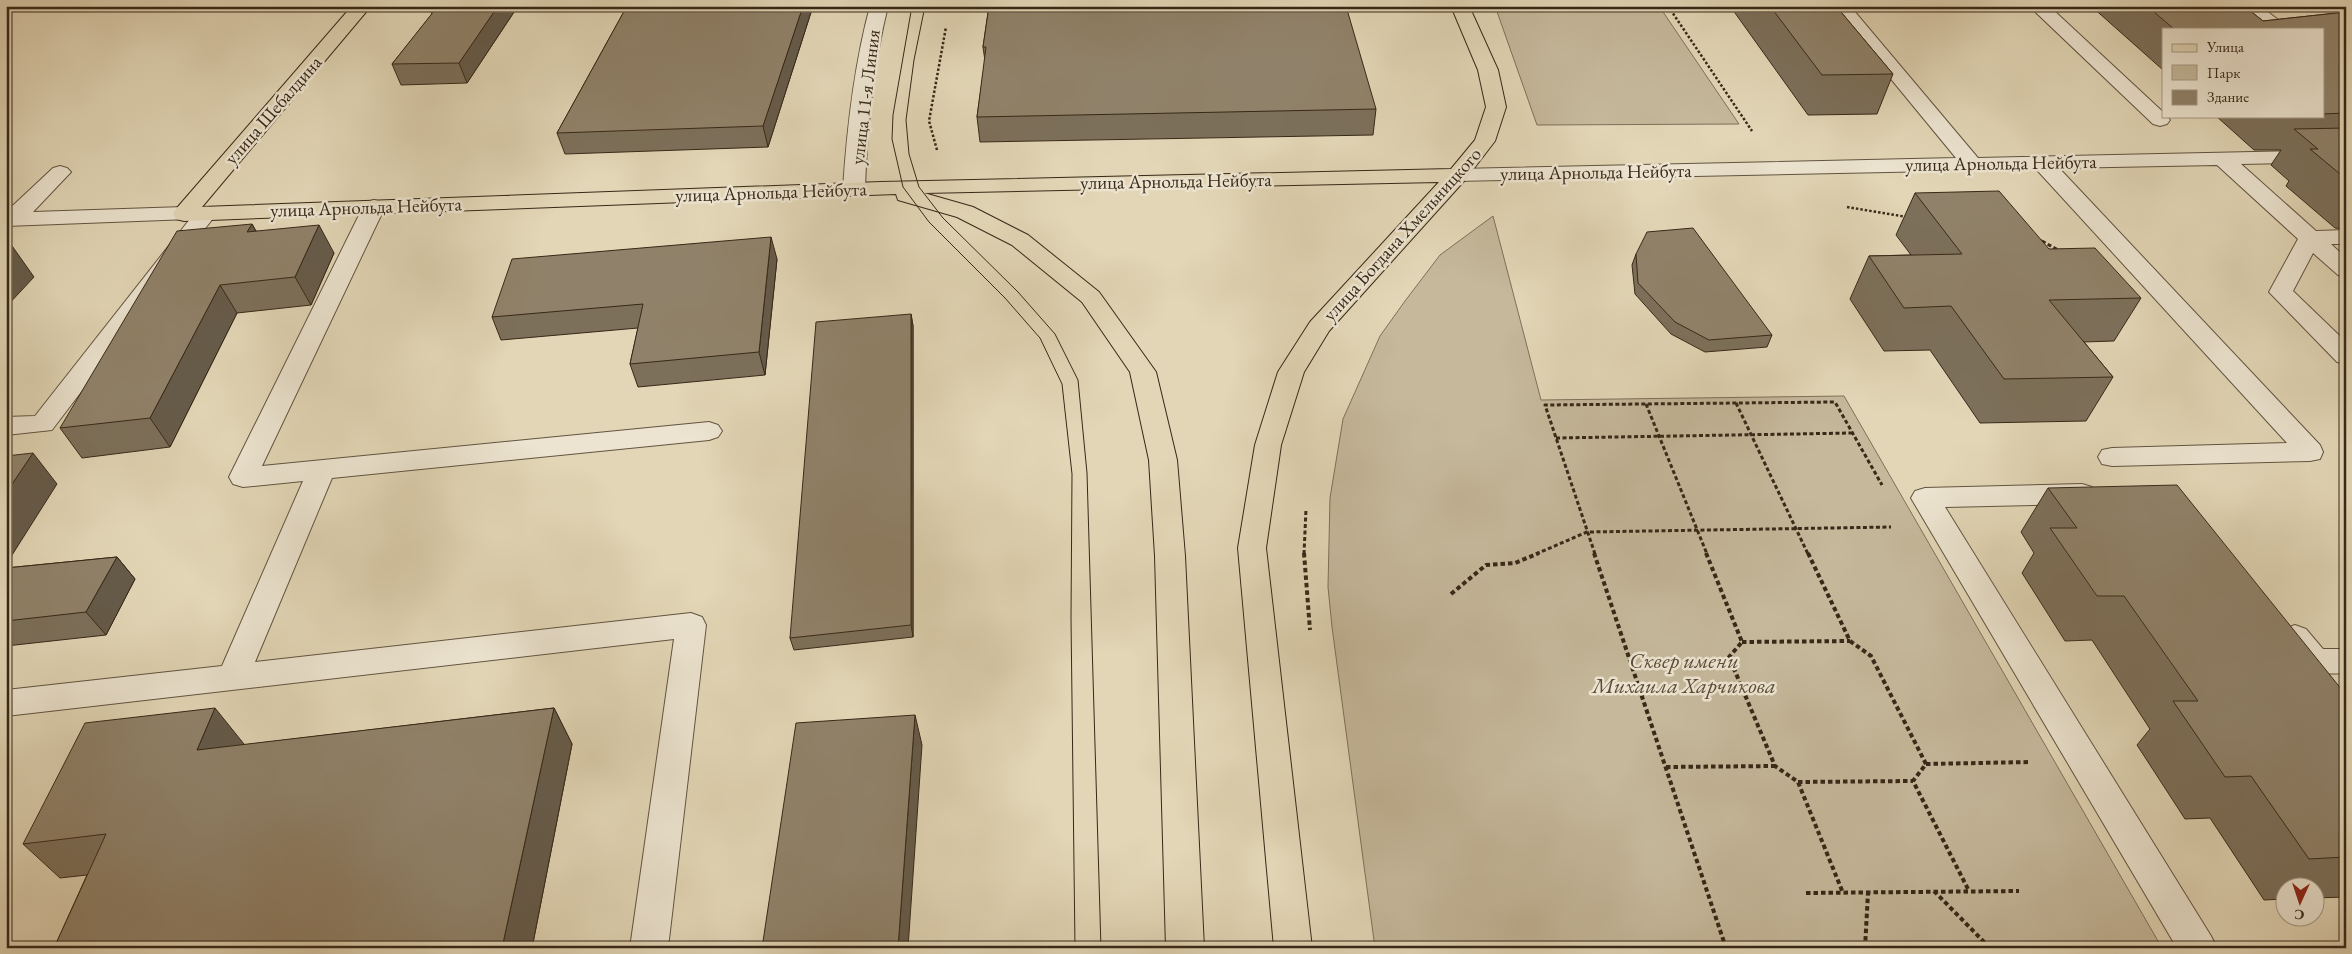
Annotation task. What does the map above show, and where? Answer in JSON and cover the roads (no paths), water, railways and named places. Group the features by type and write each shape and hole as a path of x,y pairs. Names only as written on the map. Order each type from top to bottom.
{"main road":[{"name":"улица Шебалдина","path":"195,214 362,6"},
{"name":"улица Богдана Хмельницкого","path":"1292,948 1252,548 1268,445 1291,372 1319,327 1457,175 1485,141 1496,107 1488,70 1460,6"},
{"name":"улица Арнольда Нейбута","path":"195,214 867,188 1457,175"},
{"path":"867,188 965,212 1020,240 1091,297 1143,372 1163,460 1170,556 1185,948"}],"street":[{"name":"улица 11-я Линия","path":"867,188 857,134 868,47 879,6"},
{"path":"1840,6 1972,164"},
{"path":"2038,6 2160,120"},
{"path":"2249,6 2278,28 2346,19"},
{"name":"улица Арнольда Нейбута","path":"1457,175 2346,156"},
{"path":"2224,160 2346,270"},
{"path":"2042,163 2310,452 2112,457"},
{"path":"10,219 60,172"},
{"path":"374,207 243,477 709,431"},
{"name":"улица Арнольда Нейбута","path":"10,219 195,214"},
{"path":"6,426 43,424 195,214"},
{"path":"2310,238 2346,237"},
{"path":"2310,238 2281,292 2346,356"},
{"path":"233,677 322,469"},
{"path":"2105,493 1925,498 2198,948"},
{"path":"2278,616 2315,662 2346,661"},
{"path":"6,703 691,625 649,948"}],"tram line":[{"path":"912,6 893,115 892,139 903,187 929,222 1005,298 1040,338 1062,384 1072,474 1071,618 1075,948"},
{"path":"925,6 914,60 906,120 909,154 919,187 943,218 1018,292 1055,334 1078,380 1087,473 1101,948"}],"park label":[{"name":"Сквер имени Михаила Харчикова","path":"1684,672"}]}
